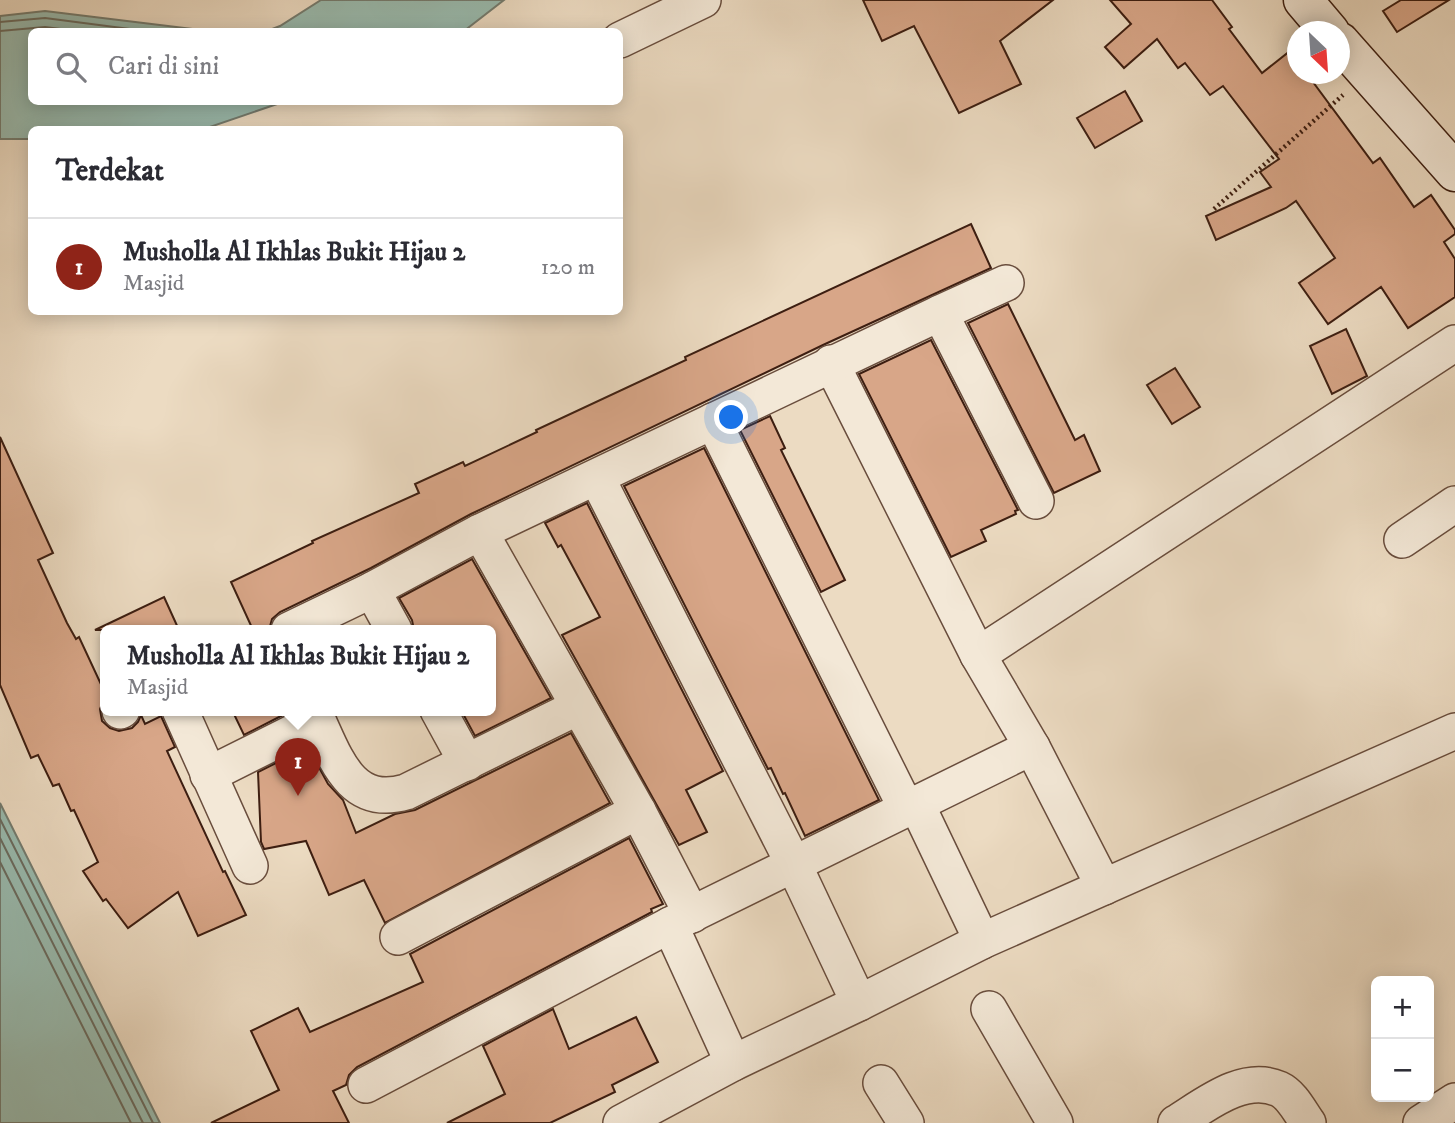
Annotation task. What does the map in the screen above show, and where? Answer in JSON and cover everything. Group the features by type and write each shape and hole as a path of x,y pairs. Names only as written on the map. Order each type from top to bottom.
{"main road":[{"path":"1303,0 1321,21"},
{"path":"1350,55 1455,172"}],"street":[{"path":"623,39 703,0"},
{"path":"299,625 372,590 480,532 597,478 831,363 1006,283"},
{"path":"940,313 1036,501"},
{"path":"978,654 1455,343"},
{"path":"831,363 978,654 1032,747 1104,887"},
{"path":"713,421 982,941"},
{"path":"597,478 793,863 859,1003"},
{"path":"1402,540 1455,504"},
{"path":"480,532 638,811 733,1063"},
{"path":"372,590 391,625"},
{"path":"316,716 347,777 365,792 389,797 406,792 467,763 578,707"},
{"path":"183,716 250,866"},
{"path":"208,775 313,716"},
{"path":"441,716 467,763"},
{"path":"621,1123 733,1063 982,941 1455,731"},
{"path":"366,1085 793,863 1032,747"},
{"path":"398,937 638,811"},
{"path":"989,1009 1055,1123"},
{"path":"881,1083 906,1123"},
{"path":"1176,1123 1232,1090 1262,1086 1278,1089 1289,1097 1308,1123"},
{"path":"1421,1123 1455,1101"}],"path":[{"path":"1214,209 1367,74"}],"water":[{"path":"321,0 504,0 468,28 275,28"},
{"path":"45,11 184,28 28,28 28,105 274,105 213,126 28,126 28,139 0,139 0,16"},
{"path":"0,803 160,1123 0,1123"}],"building":[{"path":"863,0 1053,0 1000,41 1021,84 959,113 914,26 882,41"},
{"path":"1110,0 1212,0 1232,27 1229,29 1262,73 1287,53 1287,84 1314,84 1373,163 1380,158 1414,207 1431,195 1455,230 1455,234 1444,242 1455,259 1455,297 1408,328 1381,287 1328,324 1299,283 1335,258 1296,201 1216,240 1206,216 1271,187 1260,172 1279,159 1223,86 1210,95 1185,63 1178,68 1157,39 1124,68 1105,47 1131,24"},
{"path":"1401,0 1449,0 1397,32 1383,11"},
{"path":"1125,91 1142,121 1095,148 1077,118"},
{"path":"971,224 991,268 823,345 471,514 371,568 280,612 272,619 270,625 251,625 231,582 313,543 312,541 419,493 415,484 463,462 465,466 686,360 685,357"},
{"path":"1008,304 1075,440 1084,435 1100,471 1054,493 968,323"},
{"path":"1346,329 1367,376 1332,394 1310,346"},
{"path":"931,340 1018,510 1015,511 1016,514 981,530 986,541 951,557 859,374"},
{"path":"1175,368 1200,407 1172,424 1147,385"},
{"path":"770,416 785,448 781,450 845,580 821,592 740,430"},
{"path":"0,437 53,553 38,560 67,623 76,639 79,637 100,682 102,721 119,731 132,728 141,716 145,724 161,716 175,747 167,751 246,915 198,936 178,892 128,928 106,899 103,901 83,871 98,862 59,784 53,786 38,755 31,758 0,685"},
{"path":"704,448 879,800 805,836 624,486"},
{"path":"587,503 723,771 686,790 707,832 679,845 562,635 600,617 561,545 558,547 545,523"},
{"path":"472,559 551,698 475,736 464,716 496,716 496,625 413,625 399,598"},
{"path":"164,597 177,625 105,625"},
{"path":"235,716 281,716 244,735"},
{"path":"571,733 610,803 385,923 364,880 329,895 306,841 264,849 261,842 258,772 308,747 328,784 343,800 356,833 395,814 415,810"},
{"path":"629,838 663,904 357,1067 349,1075 346,1085 333,1091 349,1123 211,1123 279,1090 251,1031 298,1008 310,1032 423,982 410,954"},
{"path":"553,1009 569,1049 636,1017 658,1062 612,1085 615,1092 550,1123 447,1123 505,1094 483,1046"}],"place":[{"name":"Musholla Al Ikhlas Bukit Hijau 2","path":"298,796"}]}
